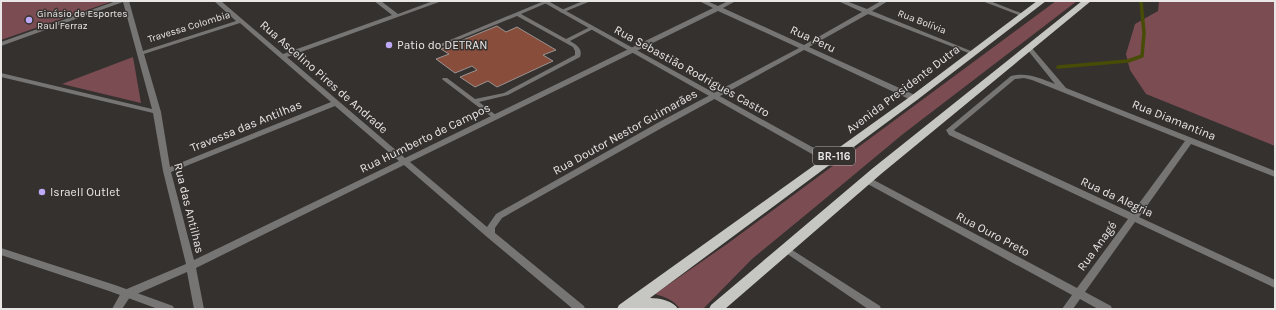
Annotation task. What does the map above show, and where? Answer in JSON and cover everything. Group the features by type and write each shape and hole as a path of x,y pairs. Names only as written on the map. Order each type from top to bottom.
{"highway":[{"name":"Avenida Presidente Dutra","path":"624,309 914,98 1042,1"},
{"path":"716,309 867,180 1087,1"},
{"path":"628,309 647,302 656,303 671,309"}],"street":[{"path":"1,44 122,1"},
{"name":"Rua das Antilhas","path":"126,1 142,53 157,112 167,171 191,266 199,309"},
{"name":"Rua Ascelino Pires de Andrade","path":"217,1 490,235 580,309"},
{"path":"377,1 397,16"},
{"path":"281,57 439,1"},
{"path":"562,12 588,1"},
{"name":"Rua Peru","path":"702,1 914,98"},
{"name":"Rua Humberto de Campos","path":"126,294 191,266 733,1"},
{"name":"Rua Bolívia","path":"841,1 973,53"},
{"name":"Rua Doutor Nestor Guimarães","path":"490,235 491,228 499,216 715,95 805,48 885,1"},
{"path":"985,1 1023,15"},
{"name":"Rua Sebastião Rodrigues Castro","path":"545,2 715,95 829,160"},
{"name":"Travessa Colombia","path":"142,53 241,21"},
{"name":"Rua Diamantina","path":"1028,48 1063,89"},
{"path":"1,74 157,112"},
{"name":"Rua Diamantina","path":"950,130 1013,77 1024,76 1034,78 1063,89 1275,174"},
{"path":"138,108 154,101"},
{"name":"Travessa das Antilhas","path":"167,171 335,103"},
{"name":"Rua da Alegria","path":"950,130 952,134 1275,284"},
{"name":"Rua Anagé","path":"1067,309 1190,140"},
{"name":"Rua Ouro Preto","path":"867,180 1107,309"},
{"path":"786,249 876,309"},
{"path":"1,252 169,309"},
{"path":"117,309 126,294"}],"lane":[{"path":"441,45 545,2"},
{"path":"476,101 495,95 506,94 578,56 578,51 575,46 517,14"},
{"path":"565,41 592,28"},
{"path":"445,79 476,101 495,117"}],"shaded area":[{"name":"Ginásio de Esportes Raul Ferraz","path":"1,1 113,1 1,40"},
{"path":"1056,1 1077,1 903,134 752,259 703,309 680,309 672,301 655,294 727,244"},
{"path":"1159,1 1275,1 1275,146 1146,94 1130,70 1126,54 1135,24 1158,11"},
{"path":"133,57 141,103 62,84"}],"building":[{"path":"497,26 506,32 517,27 556,50 543,55 553,61 497,87 488,81 475,87 460,77 477,70 472,66 455,73 436,59 449,54 441,49"}],"waterway":[{"path":"1058,67 1128,61 1142,56 1144,33 1141,1"}],"place":[{"name":"Ginásio de Esportes Raul Ferraz","path":"29,20"},
{"name":"Patio do DETRAN","path":"389,45"},
{"name":"Israell Outlet","path":"42,192"}]}
